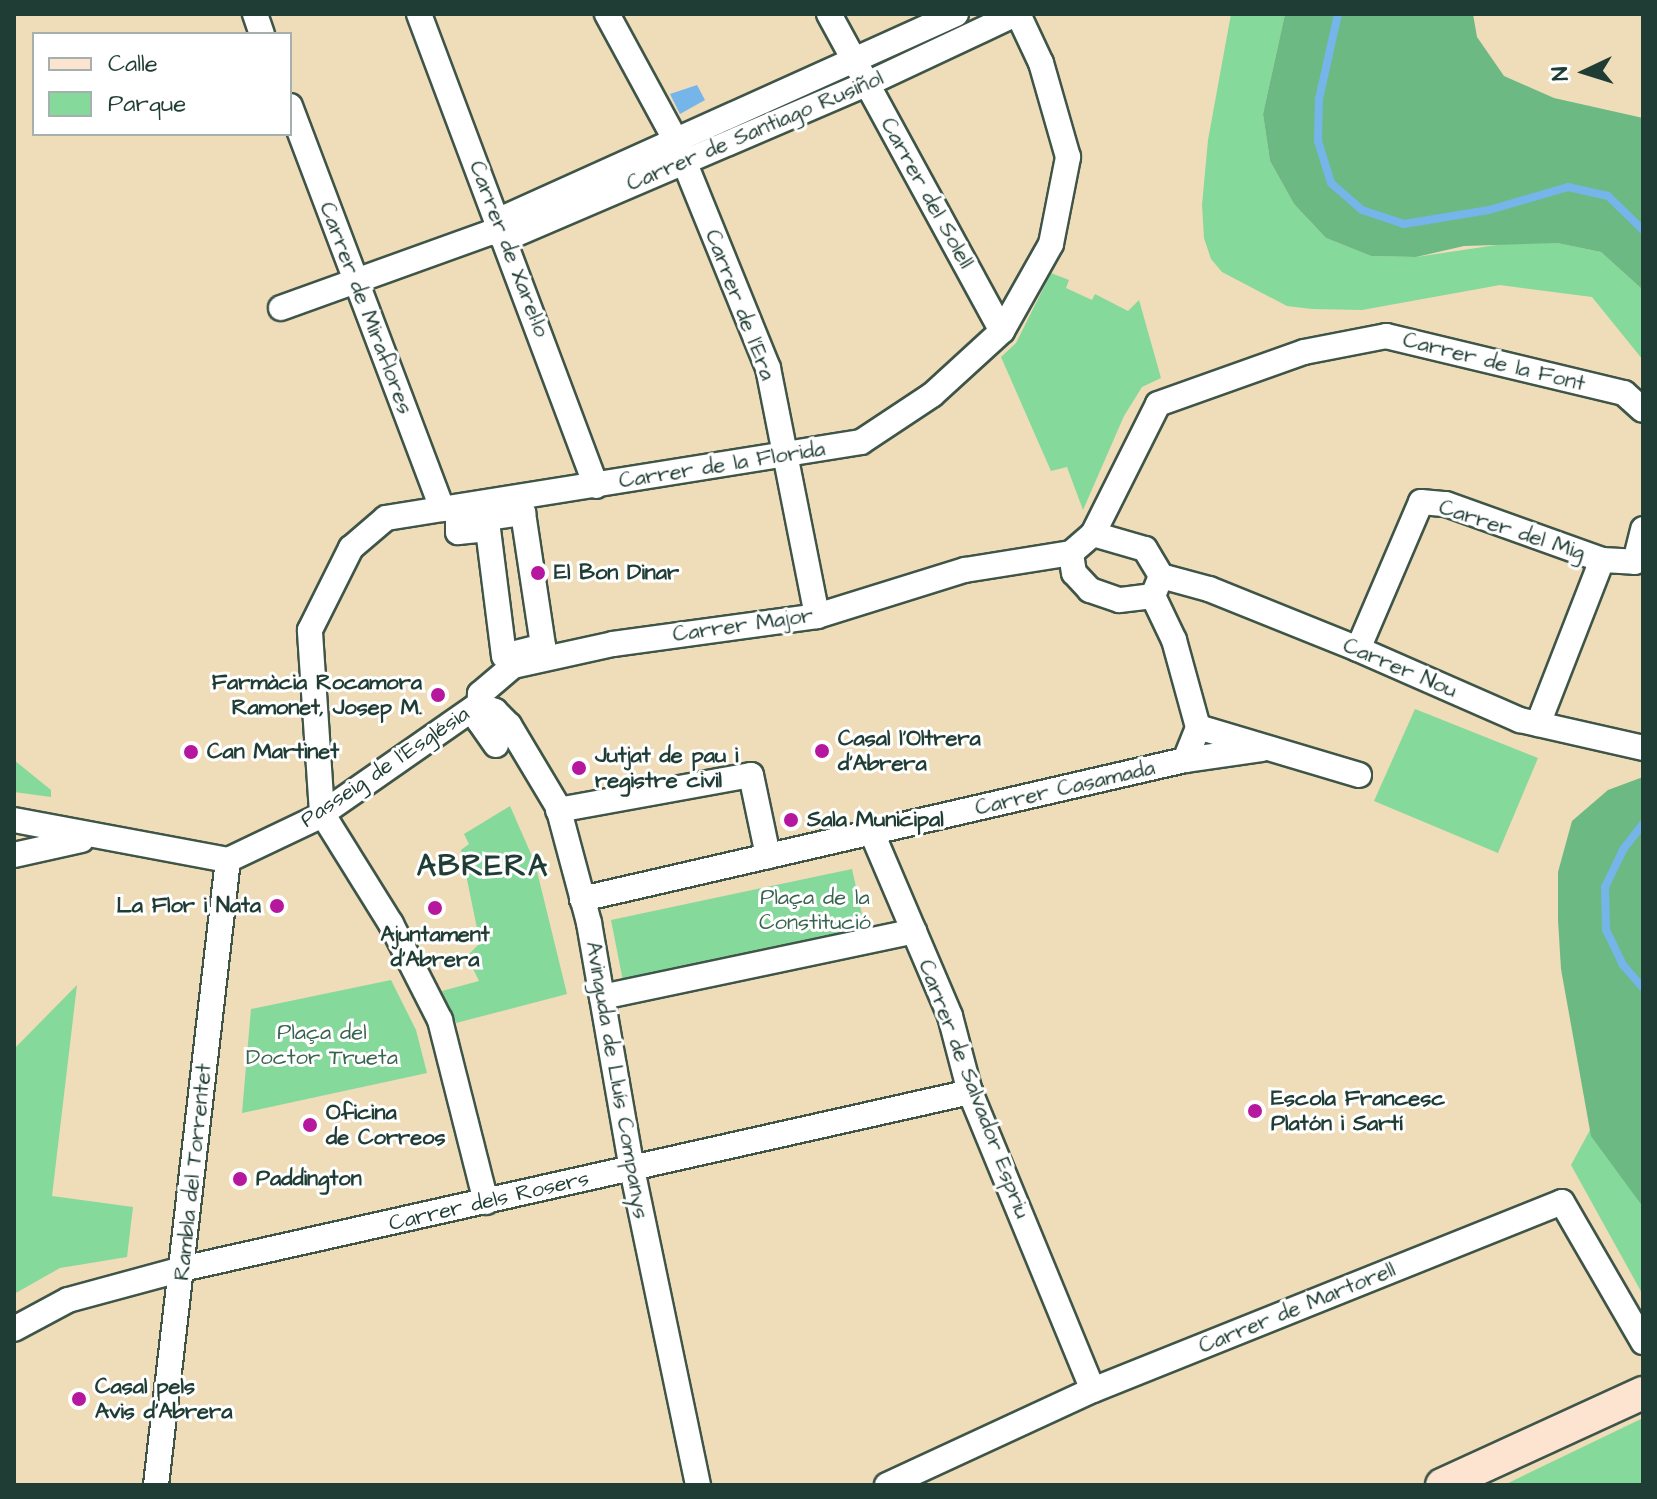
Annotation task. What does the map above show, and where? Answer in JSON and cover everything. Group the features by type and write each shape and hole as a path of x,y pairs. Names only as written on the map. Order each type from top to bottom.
{"street":[{"name":"Carrer de Xarel·lo","path":"419,14 596,486"},
{"name":"Carrer de l'Era","path":"607,14 680,150 768,368 817,616"},
{"name":"Carrer del Solell","path":"829,14 1002,331"},
{"name":"Carrer de Santiago Rusiñol","path":"281,308 499,230 680,150 854,59 956,14"},
{"name":"Carrer de Santiago Rusiñol","path":"680,150 867,84 1017,14"},
{"name":"Carrer de la Florida","path":"322,813 310,630 351,548 386,518 861,442 932,395 1002,331 1051,244 1068,157 1041,63 1017,14"},
{"name":"Carrer de Miraflores","path":"292,111 442,509"},
{"name":"Carrer de la Font","path":"1093,534 1158,404 1304,352 1386,336 1624,393 1643,410"},
{"name":"Carrer del Mig","path":"1358,649 1421,502 1446,504 1602,560"},
{"path":"523,513 543,646 504,656 488,529 458,532 458,522 523,513"},
{"path":"1538,724 1602,560 1635,562 1643,529"},
{"path":"1157,586 1119,600 1090,590 1074,573 1071,553 1093,534 1145,549 1157,586 1174,640 1198,727 1359,775"},
{"name":"Carrer Major","path":"478,705 480,694 513,666 613,644 817,616 965,570 1071,553"},
{"name":"Carrer Nou","path":"1157,586 1209,589 1538,724 1643,748"},
{"path":"478,705 479,721 538,795 569,851"},
{"name":"Passeig de l'Església","path":"228,860 322,813 478,705"},
{"name":"Avinguda de Lluís Companys","path":"478,705 495,711 509,725 558,810 582,899 632,1169 698,1485"},
{"name":"Carrer Casamada","path":"582,899 1185,760 1198,727"},
{"path":"438,732 496,745"},
{"path":"1185,760 1268,748"},
{"path":"558,810 751,775 768,856"},
{"path":"322,813 391,924 440,1020 486,1202"},
{"path":"14,820 228,860"},
{"name":"Carrer de Salvador Espriu","path":"872,833 950,1016 970,1092 1093,1390"},
{"path":"14,855 100,837"},
{"name":"Rambla del Torrentet","path":"156,1485 228,860"},
{"path":"602,997 914,931"},
{"name":"Carrer dels Rosers","path":"14,1329 68,1300 182,1269 970,1092"},
{"name":"Carrer de Martorell","path":"887,1485 1093,1390 1562,1202 1643,1342"},
{"path":"1442,1485 1643,1393"}],"green space":[{"path":"1231,14 1285,14 1263,114 1270,161 1294,204 1326,238 1371,256 1416,257 1510,243 1557,243 1601,252 1643,290 1643,360 1592,297 1500,285 1362,310 1312,309 1287,306 1222,272 1211,259 1204,238 1202,205 1208,140"},
{"path":"1285,14 1473,14 1477,37 1504,76 1554,98 1643,118 1643,290 1601,252 1557,243 1464,246 1416,257 1371,256 1326,238 1294,204 1270,161 1263,114"},
{"path":"1051,273 1069,280 1066,288 1092,300 1095,294 1128,311 1139,300 1161,378 1142,387 1124,416 1083,510 1067,467 1051,471 1001,357 1016,343"},
{"path":"1415,709 1538,758 1498,853 1374,801"},
{"path":"14,760 51,790 51,797 14,792"},
{"path":"1643,777 1643,1207 1591,1136 1561,969 1558,872 1572,821 1608,790"},
{"path":"510,806 535,863 567,994 456,1023 442,991 479,981 467,956 480,943 461,850 469,844 464,834"},
{"name":"Plaça de la Constitució","path":"852,869 866,933 623,981 611,920"},
{"name":"Plaça del Doctor Trueta","path":"391,980 416,1030 427,1073 242,1113 251,1009"},
{"path":"77,985 52,1196 133,1207 127,1257 60,1268 14,1294 14,1049"},
{"path":"1590,1130 1643,1207 1643,1295 1571,1165"},
{"path":"1643,1418 1643,1485 1504,1485"}],"water":[{"path":"697,85 705,100 680,114 670,94"}],"waterway":[{"path":"1338,14 1319,99 1318,141 1331,183 1362,210 1404,224 1489,210 1568,187 1608,196 1643,230"},
{"path":"1643,824 1623,850 1605,887 1606,930 1623,965 1643,988"}],"place":[{"name":"El Bon Dinar","path":"538,573"},
{"name":"Farmàcia Rocamora Ramonet, Josep M.","path":"438,695"},
{"name":"Casal l'Oltrera d'Abrera","path":"822,751"},
{"name":"Can Martinet","path":"191,752"},
{"name":"Jutjat de pau i registre civil","path":"579,768"},
{"name":"Sala Municipal","path":"791,820"},
{"name":"La Flor i Nata","path":"277,906"},
{"name":"Ajuntament d'Abrera","path":"435,908"},
{"name":"Escola Francesc Platón i Sartí","path":"1255,1111"},
{"name":"Oficina de Correos","path":"310,1125"},
{"name":"Paddington","path":"240,1179"},
{"name":"Casal pels Avis d'Abrera","path":"79,1399"}],"district":[{"name":"ABRERA","path":"483,866"}]}
